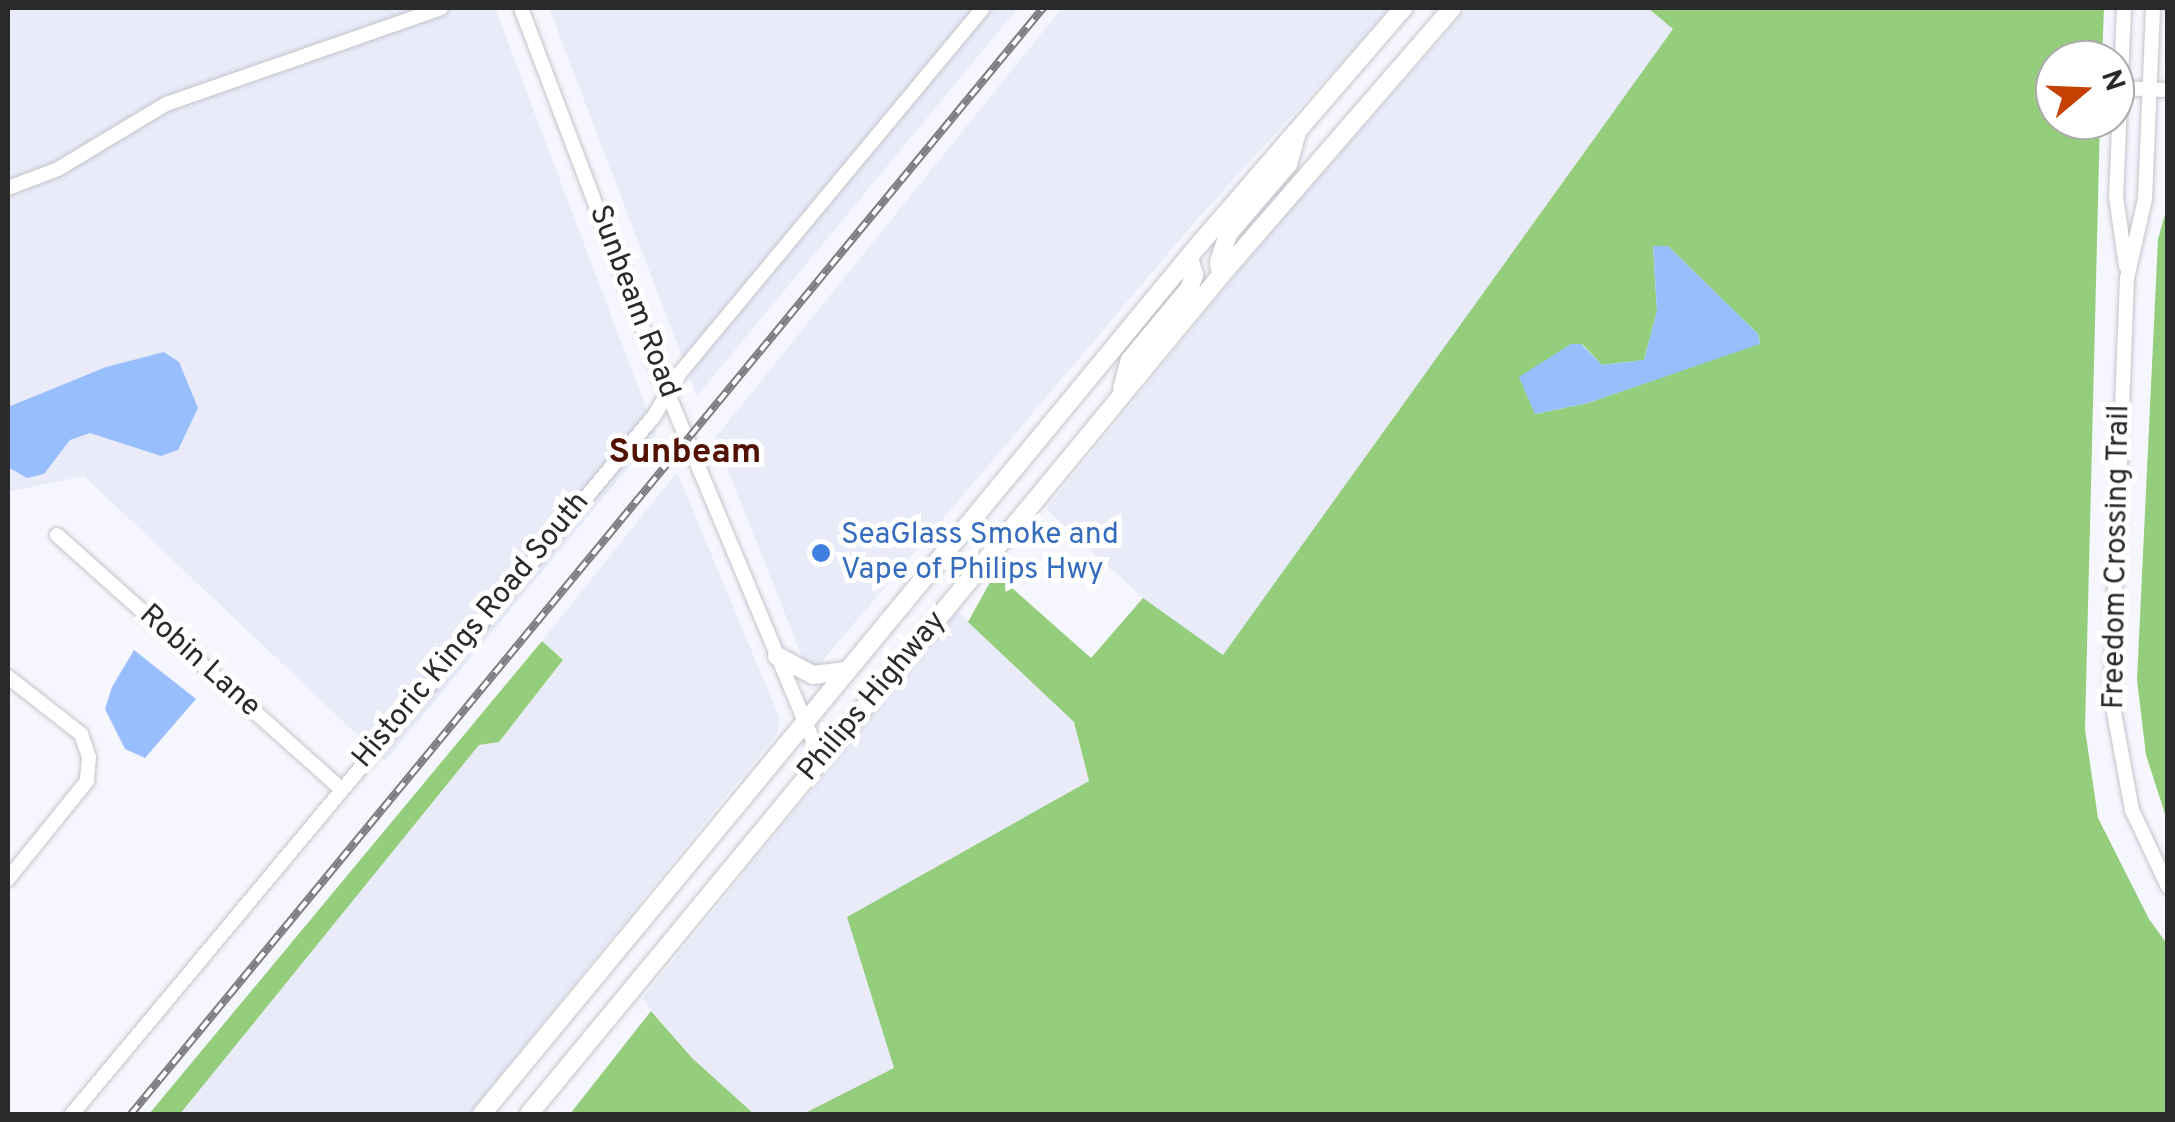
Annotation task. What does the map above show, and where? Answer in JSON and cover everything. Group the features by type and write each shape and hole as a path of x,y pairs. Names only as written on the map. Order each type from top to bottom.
{"main road":[{"name":"Philips Highway","path":"482,1114 1189,258 1403,8"},
{"name":"Philips Highway","path":"529,1114 1221,275 1452,8"},
{"path":"1221,275 1220,262 1228,234 1288,164 1299,126"},
{"path":"1119,399 1130,360 1189,290 1194,275 1189,258"},
{"path":"778,656 812,676 847,671"}],"street":[{"path":"8,188 58,169 166,104 441,8"},
{"name":"Sunbeam Road","path":"521,8 668,394 821,760"},
{"name":"Historic Kings Road South","path":"72,1114 654,416 680,373 983,8"},
{"name":"Freedom Crossing Trail","path":"2122,40 2124,8"},
{"name":"Freedom Crossing Trail","path":"2153,8 2145,198 2127,278 2110,655 2114,732 2122,772 2146,846 2168,887"},
{"path":"2135,88 2168,90"},
{"name":"Freedom Crossing Trail","path":"2118,140 2116,197 2127,278"},
{"name":"Robin Lane","path":"57,535 340,788"},
{"path":"8,678 81,734 89,757 87,781 8,879"}],"shaded area":[{"path":"8,8 495,8 656,434 385,761 84,476 8,492"},
{"path":"549,8 1018,8 697,396"},
{"path":"1062,8 1391,8 1200,216 818,666 804,662 715,438"},
{"path":"1468,8 1648,8 1674,28 1223,656 1143,598 1046,509 1265,239"},
{"path":"677,472 780,719 778,732 469,1114 180,1114 479,745 499,742 563,661 542,641"},
{"path":"957,611 1074,722 1089,781 847,917 895,1069 802,1114 754,1114 692,1058 642,999"}],"green space":[{"path":"1648,8 2104,8 2103,40 2035,40 2035,140 2100,140 2085,729 2098,818 2149,919 2167,944 2167,1114 803,1114 894,1068 847,917 1089,781 1074,722 968,622 995,573 1091,658 1143,598 1223,655 1673,29","holes":["1653,247 1669,247 1758,334 1760,343 1588,403 1535,414 1527,390 1582,344 1602,365 1644,360 1657,311"]},
{"path":"2167,207 2167,820 2146,755 2137,680 2158,239"},
{"path":"542,641 563,660 499,742 479,745 180,1114 149,1114"},
{"path":"651,1011 692,1058 754,1114 570,1114"}],"water":[{"path":"1653,246 1668,246 1758,334 1760,344 1588,403 1535,414 1519,377 1571,344 1581,344 1602,365 1644,360 1657,311"},
{"path":"164,352 179,362 198,408 178,450 161,456 90,433 70,440 44,474 27,478 8,467 8,407 106,367"},
{"path":"134,650 196,699 145,758 125,749 105,709 112,687"}],"railway":[{"path":"131,1114 1043,8"}],"place":[{"name":"SeaGlass Smoke and Vape of Philips Hwy","path":"821,553"}],"district":[{"name":"Sunbeam","path":"685,453"}]}
